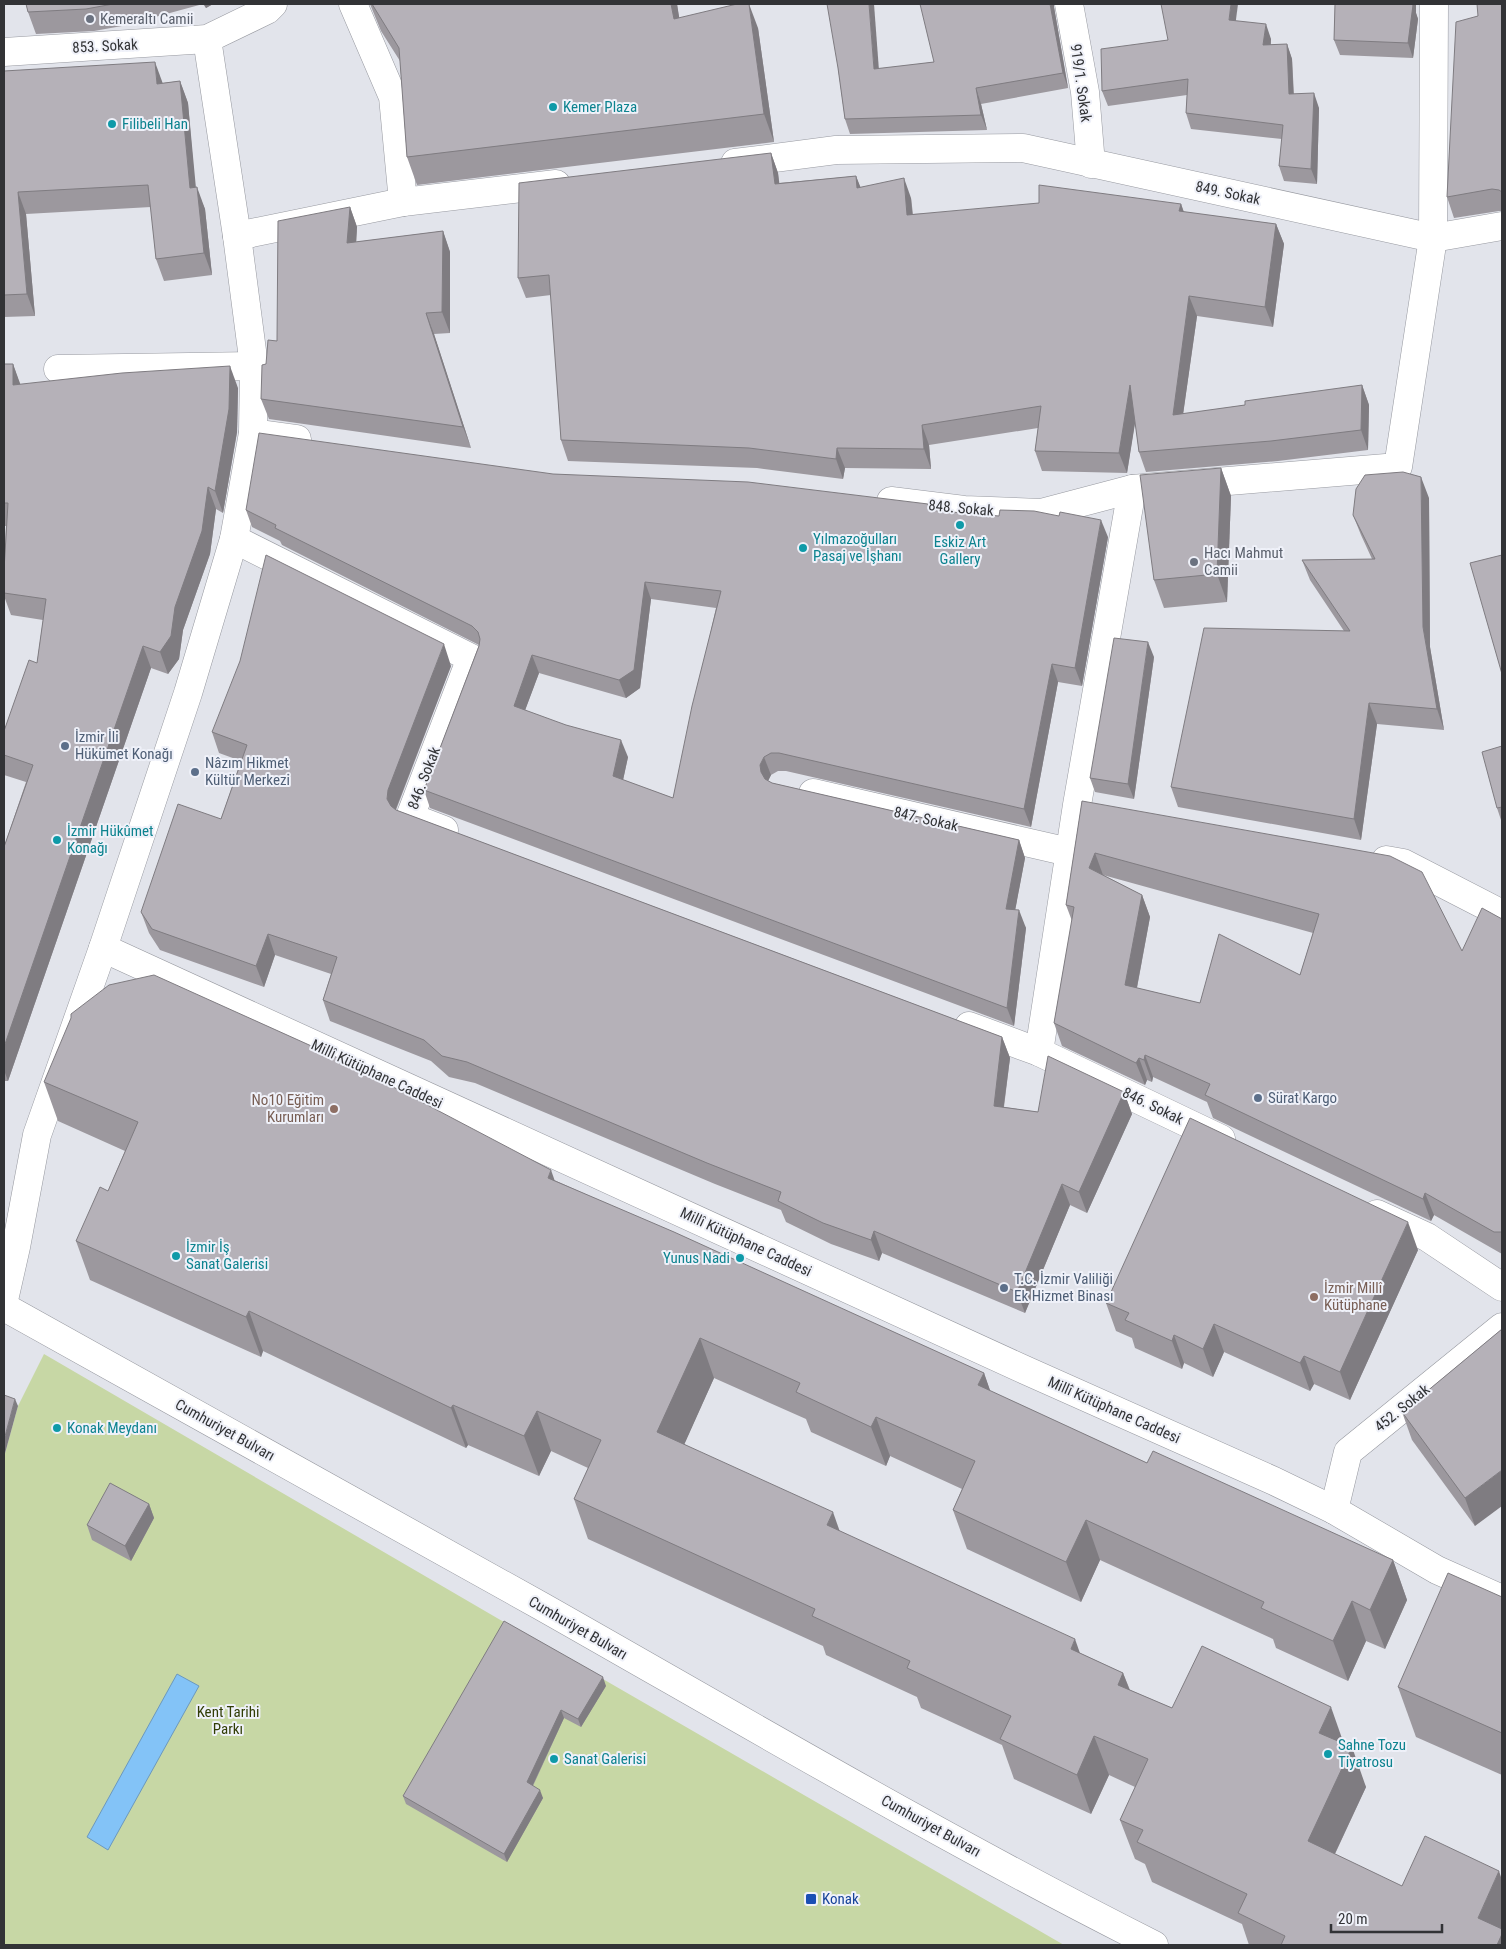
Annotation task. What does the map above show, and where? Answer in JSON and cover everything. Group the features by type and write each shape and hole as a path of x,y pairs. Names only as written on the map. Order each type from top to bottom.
{"street":[{"path":"4,1300 38,1135 103,948 188,692 234,539 253,433 254,366 237,236 207,39 267,10 273,4"},
{"path":"353,4 393,97 403,202"},
{"name":"919/1. Sokak","path":"1069,4 1085,92 1091,164"},
{"path":"1434,4 1433,238 1502,226"},
{"name":"853. Sokak","path":"4,52 207,39"},
{"name":"849. Sokak","path":"708,166 836,150 1023,148 1433,238"},
{"path":"237,236 403,202 580,181"},
{"name":"848. Sokak","path":"865,498 964,510 1041,513 1132,489 1398,467 1433,238"},
{"path":"58,368 254,366"},
{"path":"253,433 321,443"},
{"path":"1040,1052 1077,805 1132,489"},
{"name":"846. Sokak","path":"234,539 471,658 410,817 464,838"},
{"name":"847. Sokak","path":"792,788 1070,852"},
{"path":"1077,805 1106,810"},
{"path":"1365,856 1404,863 1502,914"},
{"name":"Millî Kütüphane Caddesi","path":"103,948 1025,1370 1265,1477 1334,1510 1437,1570 1502,1600"},
{"name":"846. Sokak","path":"946,1017 1040,1052 1247,1151"},
{"path":"1355,1203 1427,1237 1502,1287"},
{"name":"Cumhuriyet Bulvarı","path":"4,1307 537,1604 765,1735 1083,1910 1154,1945"},
{"name":"452. Sokak","path":"1334,1510 1348,1452 1502,1327"}],"green space":[{"name":"Kent Tarihi Parkı","path":"44,1354 1064,1945 4,1945 4,1457 18,1406"}],"water":[{"path":"177,1674 199,1686 108,1850 87,1837"}],"building":[{"path":"26,4 113,4 86,9 28,12"},
{"name":"Kemer Plaza","path":"372,4 671,4 674,19 737,4 749,4 764,114 407,157 399,48"},
{"path":"827,4 869,4 874,69 934,62 920,4 1050,4 1063,73 976,88 981,115 845,119"},
{"path":"1161,4 1231,4 1229,20 1266,24 1263,45 1287,44 1289,94 1314,93 1311,169 1279,166 1283,125 1186,113 1188,79 1102,91 1101,49 1168,40"},
{"path":"1335,4 1413,5 1408,43 1334,40"},
{"path":"1477,4 1502,4 1502,192 1492,189 1447,197 1456,22 1478,16"},
{"path":"155,62 157,84 180,81 190,188 197,187 204,253 156,259 148,185 18,192 27,294 4,295 4,71"},
{"path":"771,153 775,184 856,176 857,188 904,178 907,215 1039,203 1039,185 1181,204 1179,211 1276,224 1265,307 1189,296 1173,415 1245,405 1245,401 1362,385 1361,430 1271,441 1139,452 1130,385 1119,453 1035,451 1041,406 922,425 924,449 837,448 836,459 749,448 561,440 549,275 518,278 519,183"},
{"path":"350,207 347,243 443,231 442,312 426,313 463,427 261,399 262,365 266,364 268,340 277,341 278,221"},
{"path":"4,364 13,364 13,385 122,373 230,366 229,409 215,491 208,487 202,531 175,607 171,636 160,652 143,646 4,1047 4,847 33,765 4,755 4,731 29,660 37,663 46,599 4,593 8,503 4,503"},
{"path":"259,433 553,474 748,482 928,504 928,510 999,516 1000,510 1034,511 1059,516 1060,512 1101,520 1075,668 1052,664 1024,809 779,753 771,753 764,757 760,765 765,779 772,783 1019,840 1006,909 1019,910 1007,1008 424,790 479,646 478,632 472,626 275,528 276,525 246,510","holes":["645,582 721,591 692,706 673,798 613,776 621,740 566,725 514,706 532,655 619,680 634,670"]},
{"path":"1221,468 1217,574 1154,580 1140,475"},
{"path":"1403,472 1421,477 1423,627 1437,709 1369,703 1354,819 1171,787 1204,628 1350,631 1302,560 1375,559 1353,515 1356,489 1365,475"},
{"path":"266,555 444,644 388,790 387,799 396,810 1002,1037 994,1106 1038,1112 1048,1056 1124,1092 1079,1192 1062,1184 1017,1292 874,1231 871,1240 823,1223 778,1201 781,1192 707,1163 467,1062 442,1056 424,1040 323,1000 337,957 268,934 256,966 152,929 141,912 178,804 221,819 247,745 212,732 240,661"},
{"path":"1502,555 1502,674 1470,563"},
{"path":"1114,638 1148,642 1128,784 1090,778"},
{"path":"1502,746 1502,807 1497,808 1482,752"},
{"path":"1082,801 1390,856 1422,872 1462,951 1482,908 1502,919 1502,1232 1494,1232 1425,1193 1423,1199 1205,1095 1210,1084 1145,1055 1144,1060 1139,1058 1136,1063 1054,1023 1074,907 1066,905","holes":["1095,853 1319,914 1300,975 1219,934 1200,1003 1125,985 1142,895 1089,868"]},
{"path":"154,975 338,1058 551,1170 548,1178 674,1232 984,1373 978,1385 1147,1463 1153,1451 1393,1560 1370,1610 1352,1601 1333,1641 1261,1608 1264,1602 1086,1520 1066,1562 953,1510 975,1461 876,1417 871,1427 796,1392 800,1383 700,1338 657,1432 833,1512 827,1525 1075,1639 1071,1649 1123,1673 1118,1685 1172,1708 1202,1646 1331,1707 1319,1733 1352,1747 1308,1841 1402,1886 1425,1836 1499,1871 1478,1918 1502,1929 1497,1945 1281,1945 1285,1936 1238,1913 1247,1894 1137,1842 1143,1830 1120,1820 1148,1759 1094,1736 1077,1775 1000,1739 1011,1716 907,1668 910,1661 812,1616 815,1609 574,1499 601,1440 537,1411 524,1436 453,1405 451,1408 249,1311 246,1317 76,1241 100,1187 108,1191 138,1122 44,1082 71,1014 109,985"},
{"path":"1190,1118 1408,1222 1340,1372 1304,1356 1300,1363 1214,1324 1203,1349 1174,1335 1172,1341 1125,1320 1129,1313 1106,1303"},
{"path":"1502,1329 1502,1470 1465,1498 1402,1412"},
{"path":"4,1395 15,1399 4,1440"},
{"path":"110,1483 149,1504 125,1546 87,1525"},
{"path":"1448,1573 1502,1597 1502,1733 1398,1687"},
{"path":"504,1621 603,1677 578,1719 561,1710 527,1782 540,1790 504,1854 403,1796"}],"place":[{"name":"Kemeraltı Camii","path":"90,19"},
{"name":"Kemer Plaza","path":"553,107"},
{"name":"Filibeli Han","path":"112,124"},
{"name":"Eskiz Art Gallery","path":"960,525"},
{"name":"Yılmazoğulları Pasaj ve İşhanı","path":"803,548"},
{"name":"Hacı Mahmut Camii","path":"1194,562"},
{"name":"İzmir İli Hükümet Konağı","path":"65,746"},
{"name":"Nâzım Hikmet Kültür Merkezi","path":"195,772"},
{"name":"İzmir Hükûmet Konağı","path":"57,840"},
{"name":"Sürat Kargo","path":"1258,1098"},
{"name":"No10 Eğitim Kurumları","path":"334,1109"},
{"name":"İzmir İş Sanat Galerisi","path":"176,1256"},
{"name":"Yunus Nadi","path":"740,1258"},
{"name":"T.C. İzmir Valiliği Ek Hizmet Binası","path":"1004,1288"},
{"name":"İzmir Millî Kütüphane","path":"1314,1297"},
{"name":"Konak Meydanı","path":"57,1428"},
{"name":"Sahne Tozu Tiyatrosu","path":"1328,1754"},
{"name":"Sanat Galerisi","path":"554,1759"},
{"name":"Konak","path":"811,1899"}]}
